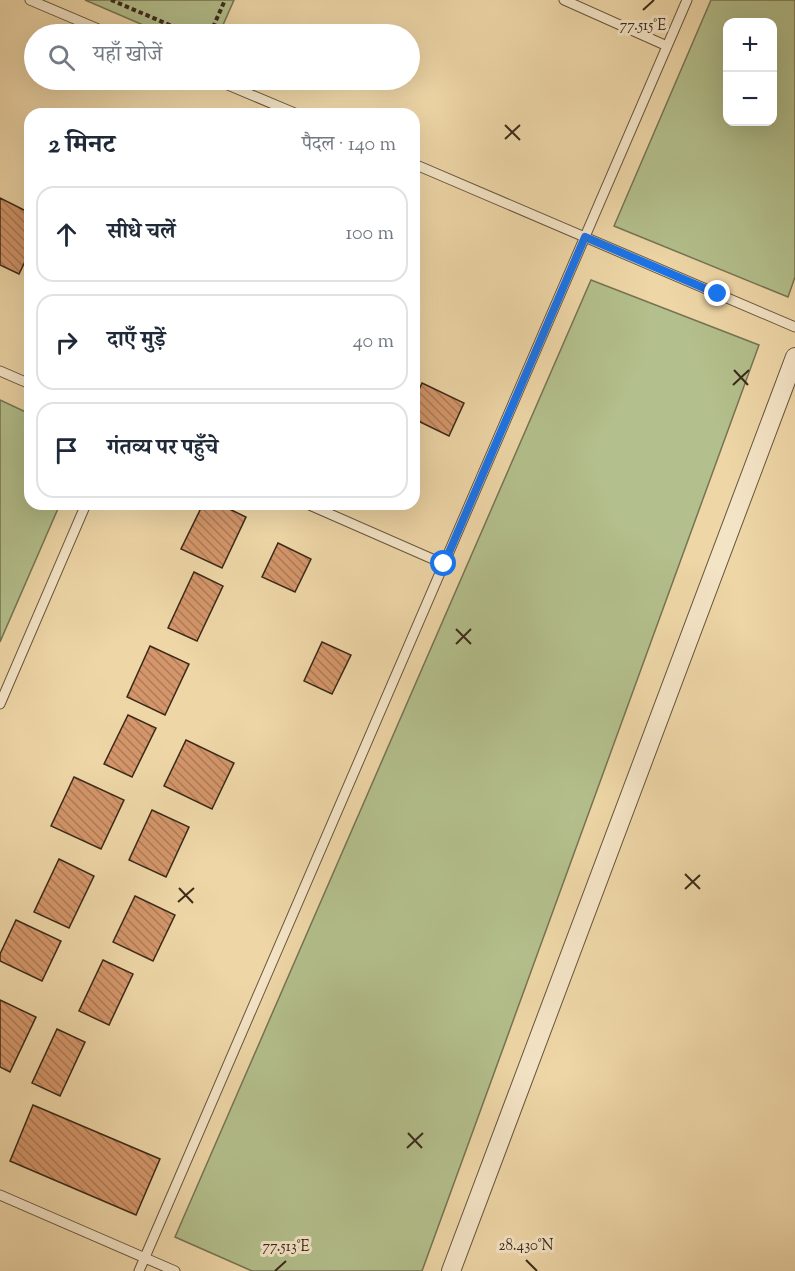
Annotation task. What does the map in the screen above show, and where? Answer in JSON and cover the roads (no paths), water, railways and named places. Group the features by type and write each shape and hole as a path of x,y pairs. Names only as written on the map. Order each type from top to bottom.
{"street":[{"path":"451,1271 795,357"}],"lane":[{"path":"30,0 86,24"},
{"path":"564,0 667,46"},
{"path":"139,1271 687,0"},
{"path":"240,90 283,108"},
{"path":"420,167 795,327"},
{"path":"0,370 24,381"},
{"path":"0,705 83,510"},
{"path":"321,510 444,564"},
{"path":"0,1195 175,1271"}]}
